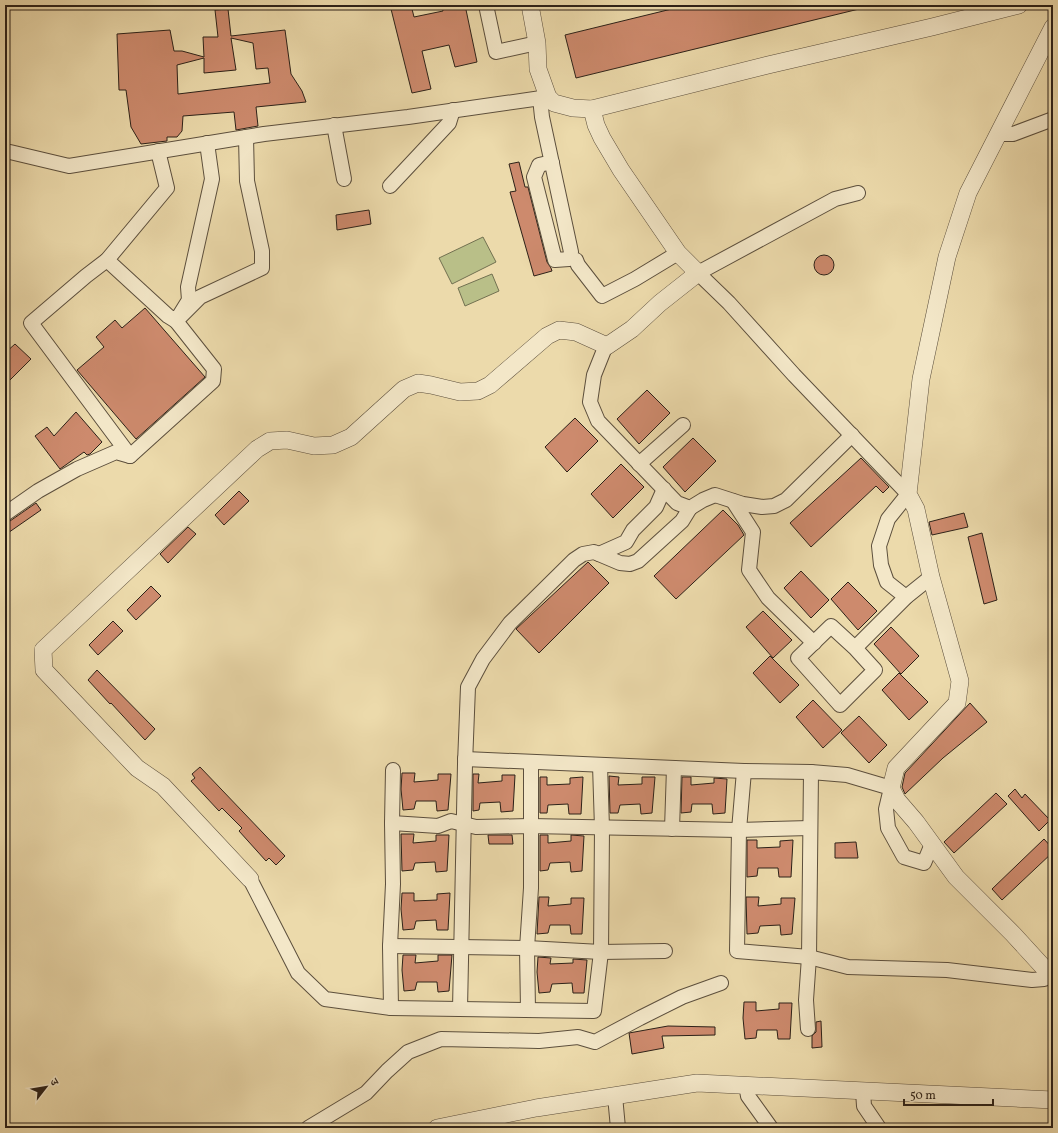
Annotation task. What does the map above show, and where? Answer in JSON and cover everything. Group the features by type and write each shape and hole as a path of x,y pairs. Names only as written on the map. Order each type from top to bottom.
{"street":[{"path":"486,5 496,52 537,43"},
{"path":"530,5 537,43 538,69 544,97 542,117 552,162 571,252 569,258 555,260 534,177 539,165 552,162"},
{"path":"5,152 69,166 246,137 544,97 554,103 574,108 592,108 768,64 932,27 1018,5"},
{"path":"906,597 887,582 881,565 879,546 888,519 908,494 921,379 947,258 968,193 1053,26"},
{"path":"592,108 596,125 602,138 621,170 678,253 729,303 794,375 908,494 916,509 931,577 960,681 957,703 896,768 886,810 888,828 904,856 924,864 936,851"},
{"path":"390,186 449,122 453,110"},
{"path":"998,134 1013,134 1053,119"},
{"path":"334,125 344,179"},
{"path":"176,321 200,297 262,268 262,251 247,181 246,137"},
{"path":"176,321 189,300 188,287 212,179 207,143"},
{"path":"130,456 31,323 107,260 167,188 158,151"},
{"path":"600,765 602,828 601,952 594,1011 391,1008 325,999 298,973 250,879 163,786 136,768 44,670 43,650 257,449 270,441 287,440 314,446 333,445 351,438 404,389 418,383 431,384 460,392 478,391 490,384 547,336 559,330 576,332 608,346 632,329 660,303 698,273 835,199 858,194"},
{"path":"576,260 578,265 602,296 635,279 678,253"},
{"path":"107,260 168,316 176,321 214,369 213,381 130,456"},
{"path":"606,345 594,375 590,402 598,421 676,503 690,508"},
{"path":"639,464 683,425"},
{"path":"460,1009 465,759 468,687 483,659 510,623 574,560 583,554 594,552 620,563 630,564 638,560 682,521 690,508 715,495 762,507 774,506 786,500 852,435"},
{"path":"5,514 38,491 77,469 116,452 130,456"},
{"path":"599,554 626,542 633,530 656,507 664,489"},
{"path":"733,500 753,532 749,570 768,598 814,643"},
{"path":"855,648 906,597 931,577"},
{"path":"831,626 855,648 875,670 840,704 798,658 831,626"},
{"path":"465,759 847,774 891,788 897,800 956,877 1013,934 1045,969 1049,977 1032,980 947,970 848,967 809,957 737,951 739,830 744,771"},
{"path":"528,1010 528,948 531,888 531,762"},
{"path":"672,829 674,768"},
{"path":"391,1008 390,946 393,884 393,770"},
{"path":"808,1030 806,1000 809,957 811,772"},
{"path":"392,823 438,826 451,821 476,827 530,826 739,830 810,828"},
{"path":"390,946 462,946 601,952 665,951"},
{"path":"308,1128 366,1093 408,1052 441,1040 539,1041 578,1037 595,1042 682,997 721,983"},
{"path":"437,1128 536,1108 697,1083 1053,1100"},
{"path":"746,1085 748,1096 771,1128"},
{"path":"863,1091 864,1106 878,1128"},
{"path":"615,1096 618,1128"}],"green space":[{"path":"483,237 496,262 452,284 439,258"},
{"path":"492,274 499,291 465,306 458,288"}],"building":[{"path":"411,5 414,17 443,11 442,5 465,5 477,62 455,67 449,45 422,51 431,89 412,93 391,9"},
{"path":"688,5 858,5 859,9 576,78 565,35"},
{"path":"228,9 231,36 285,30 291,74 302,91 306,102 256,107 258,126 236,130 234,112 183,116 182,131 177,137 167,137 167,141 141,144 131,127 126,90 119,90 117,34 170,30 174,51 182,51 204,57 203,37 218,37 215,10","holes":["231,38 253,43 256,69 268,68 270,83 178,94 177,65 204,58 204,73 236,70"]},
{"path":"519,162 525,187 528,187 547,262 552,271 534,276 510,192 516,191 509,164"},
{"path":"369,210 371,224 337,230 336,215"},
{"path":"824,255 831,258 834,265 831,272 824,275 817,272 814,265 817,258"},
{"path":"145,308 205,377 136,439 77,370 104,347 96,337 115,320 122,328"},
{"path":"15,344 31,359 5,385 5,353"},
{"path":"647,390 670,413 639,444 617,419"},
{"path":"76,412 102,442 90,454 87,455 84,452 60,469 35,436 47,427 54,436"},
{"path":"575,418 598,441 567,472 545,447"},
{"path":"693,438 716,461 685,492 663,467"},
{"path":"861,458 889,487 883,493 876,486 811,547 790,523"},
{"path":"621,464 644,487 613,518 591,494"},
{"path":"239,491 249,501 224,525 215,515"},
{"path":"36,503 41,510 5,535 5,522 10,521"},
{"path":"723,510 738,525 744,535 676,599 654,576"},
{"path":"964,513 968,527 932,535 929,522"},
{"path":"188,527 196,534 168,563 160,554"},
{"path":"982,533 997,600 984,604 968,537"},
{"path":"588,562 609,583 539,653 516,629"},
{"path":"801,571 829,600 811,618 784,588"},
{"path":"848,582 877,611 858,630 831,599"},
{"path":"151,586 161,596 136,620 127,610"},
{"path":"763,611 792,640 773,658 746,627"},
{"path":"113,621 123,631 98,655 89,645"},
{"path":"891,627 919,656 901,674 874,644"},
{"path":"770,656 799,685 780,703 753,673"},
{"path":"97,670 155,729 145,740 88,680"},
{"path":"899,673 928,702 909,720 882,690"},
{"path":"813,700 842,730 823,748 796,717"},
{"path":"970,703 987,722 943,758 905,794 902,787 905,773"},
{"path":"859,716 887,745 869,763 841,733"},
{"path":"200,767 285,856 276,865 269,858 266,861 239,831 242,828 222,808 219,811 191,781 195,778 192,774"},
{"path":"402,773 415,773 414,782 438,780 438,774 451,774 448,810 437,811 436,801 416,801 414,809 403,810 401,789"},
{"path":"473,774 479,774 478,783 502,781 502,775 515,775 513,811 501,812 500,802 480,803 479,810 473,811"},
{"path":"609,776 619,777 618,785 642,784 642,777 655,777 652,813 641,814 640,804 620,805 618,813 610,813"},
{"path":"540,777 547,777 547,785 570,784 570,778 583,777 581,814 569,814 568,804 548,805 547,813 540,813"},
{"path":"682,777 691,777 691,785 714,783 714,778 727,779 725,813 713,814 712,804 692,804 691,812 681,813"},
{"path":"1015,789 1022,798 1025,794 1050,820 1039,831 1008,796"},
{"path":"996,793 1007,804 954,853 944,842"},
{"path":"401,834 414,834 413,843 436,841 436,835 449,835 447,871 436,872 435,862 415,863 413,870 402,871"},
{"path":"488,835 512,835 513,844 489,844"},
{"path":"540,835 548,835 548,843 571,841 571,835 584,836 582,871 571,872 570,862 550,863 548,870 540,871"},
{"path":"1044,839 1053,849 1053,852 1002,900 992,889"},
{"path":"747,840 757,840 757,848 780,847 780,841 793,840 791,877 779,877 778,868 758,868 757,876 747,877"},
{"path":"856,842 858,858 835,858 835,843"},
{"path":"402,893 414,893 414,901 437,900 437,894 450,893 448,930 437,930 436,920 416,921 414,929 403,930 401,909"},
{"path":"539,897 549,897 548,906 571,904 571,898 584,898 582,934 571,934 570,925 550,925 548,933 537,934"},
{"path":"746,897 759,897 758,906 781,904 781,898 795,898 792,934 781,935 780,925 760,926 758,933 747,934"},
{"path":"403,955 416,955 415,963 438,961 438,955 452,955 449,991 438,992 437,982 417,982 415,990 404,991 402,970"},
{"path":"538,957 551,958 550,964 573,963 573,959 587,960 584,993 573,993 572,983 552,984 550,992 539,993 537,972"},
{"path":"744,1002 756,1002 756,1011 779,1009 779,1003 792,1003 790,1039 778,1039 777,1030 757,1030 756,1038 745,1039 743,1018"},
{"path":"821,1021 822,1047 812,1048 812,1036 816,1032 816,1022"},
{"path":"668,1026 715,1027 715,1035 662,1036 664,1048 632,1054 629,1033"}]}
